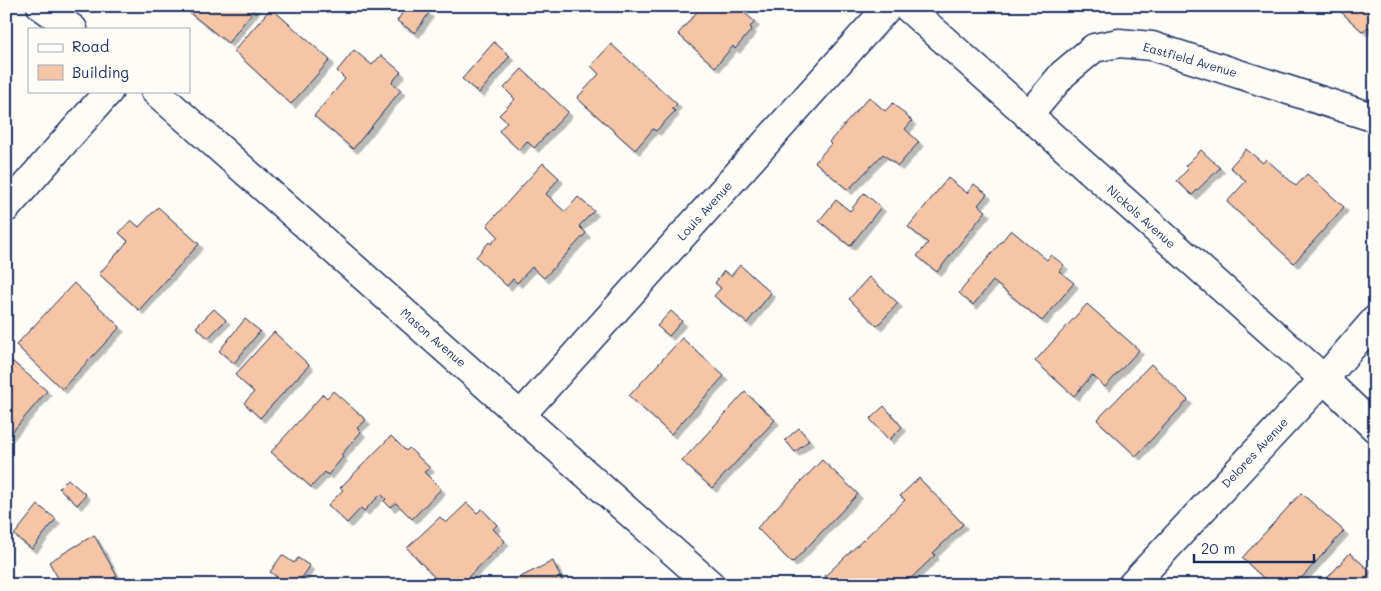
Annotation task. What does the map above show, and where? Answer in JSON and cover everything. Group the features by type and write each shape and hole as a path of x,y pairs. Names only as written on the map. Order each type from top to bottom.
{"street":[{"path":"41,6 72,28"},
{"name":"Louis Avenue","path":"521,415 889,6"},
{"name":"Nickols Avenue","path":"906,6 1324,379 1375,428"},
{"name":"Eastfield Avenue","path":"1028,116 1063,74 1094,48 1119,42 1152,46 1375,118"},
{"path":"6,208 108,92"},
{"name":"Mason Avenue","path":"156,92 711,585"},
{"name":"Delores Avenue","path":"1132,585 1324,379 1375,320"}],"building":[{"path":"188,6 257,6 228,43 186,10"},
{"path":"407,6 419,6 429,13 415,33 397,21"},
{"path":"702,6 737,6 755,22 750,27 752,29 735,49 733,46 715,67 678,34"},
{"path":"1346,6 1375,6 1375,33 1368,27 1363,32 1341,12"},
{"path":"271,8 330,60 291,104 234,51"},
{"path":"494,42 510,56 479,93 462,79"},
{"path":"611,44 677,104 672,109 675,111 656,131 653,129 635,150 577,98 599,74 591,66"},
{"path":"354,50 372,65 381,55 401,72 392,82 401,90 353,149 314,116 345,79 337,71"},
{"path":"522,69 568,112 534,148 527,141 519,150 499,131 507,122 499,115 515,99 504,88"},
{"path":"869,97 885,111 893,103 912,121 905,129 919,142 898,166 883,154 848,190 815,162 831,144 829,142"},
{"path":"1246,149 1263,163 1266,159 1296,186 1307,174 1344,207 1294,263 1227,202 1246,181 1230,167"},
{"path":"1201,150 1220,168 1192,195 1177,181 1188,169 1185,166"},
{"path":"543,163 559,178 546,194 565,212 578,197 594,211 579,226 586,233 544,278 532,267 517,283 513,279 507,286 476,257 489,242 491,244 498,236 487,225"},
{"path":"948,178 967,193 974,184 987,194 978,205 986,211 937,272 917,256 928,243 908,227"},
{"path":"864,193 881,207 850,246 819,221 836,200 850,211"},
{"path":"158,207 199,244 139,310 99,274 128,241 119,233 131,220 139,227"},
{"path":"1011,230 1047,260 1051,255 1064,265 1059,271 1074,283 1042,321 993,281 973,305 959,293"},
{"path":"740,265 771,293 747,323 714,296 721,288 715,283 724,271 731,276"},
{"path":"869,277 898,303 877,326 849,299"},
{"path":"74,283 120,327 62,389 16,345"},
{"path":"1087,304 1139,350 1105,387 1092,375 1074,396 1035,361"},
{"path":"214,309 226,320 208,338 196,327"},
{"path":"671,311 682,321 669,336 657,326"},
{"path":"245,319 260,331 234,363 219,351"},
{"path":"274,332 309,365 260,418 244,403 254,392 235,375"},
{"path":"682,338 724,376 671,434 629,396"},
{"path":"6,356 47,391 6,439"},
{"path":"1151,364 1188,400 1136,456 1097,420"},
{"path":"333,391 366,420 357,428 361,432 341,455 343,457 328,475 325,472 311,487 271,452 323,394 327,398"},
{"path":"745,392 775,420 712,488 682,461"},
{"path":"884,406 902,427 889,440 870,419"},
{"path":"799,428 809,440 795,452 785,440"},
{"path":"391,436 406,451 409,448 430,468 424,472 441,489 412,519 396,503 390,507 384,501 386,499 381,494 364,511 361,508 347,523 328,505 343,490 340,488"},
{"path":"822,460 858,494 792,563 757,528"},
{"path":"919,478 963,524 904,585 834,585 825,576 905,500 900,496"},
{"path":"68,479 86,495 77,505 59,488"},
{"path":"1301,493 1344,531 1295,585 1271,585 1242,558"},
{"path":"467,503 477,513 482,509 497,525 493,529 505,541 460,585 442,585 407,548 440,517 446,523"},
{"path":"38,505 56,519 32,549 14,535"},
{"path":"94,535 117,576 102,585 62,585 49,562"},
{"path":"1350,553 1371,572 1362,582 1366,585 1321,585"},
{"path":"282,555 294,563 298,558 310,566 297,585 289,585 270,572"},
{"path":"553,561 564,585 504,585"}]}
